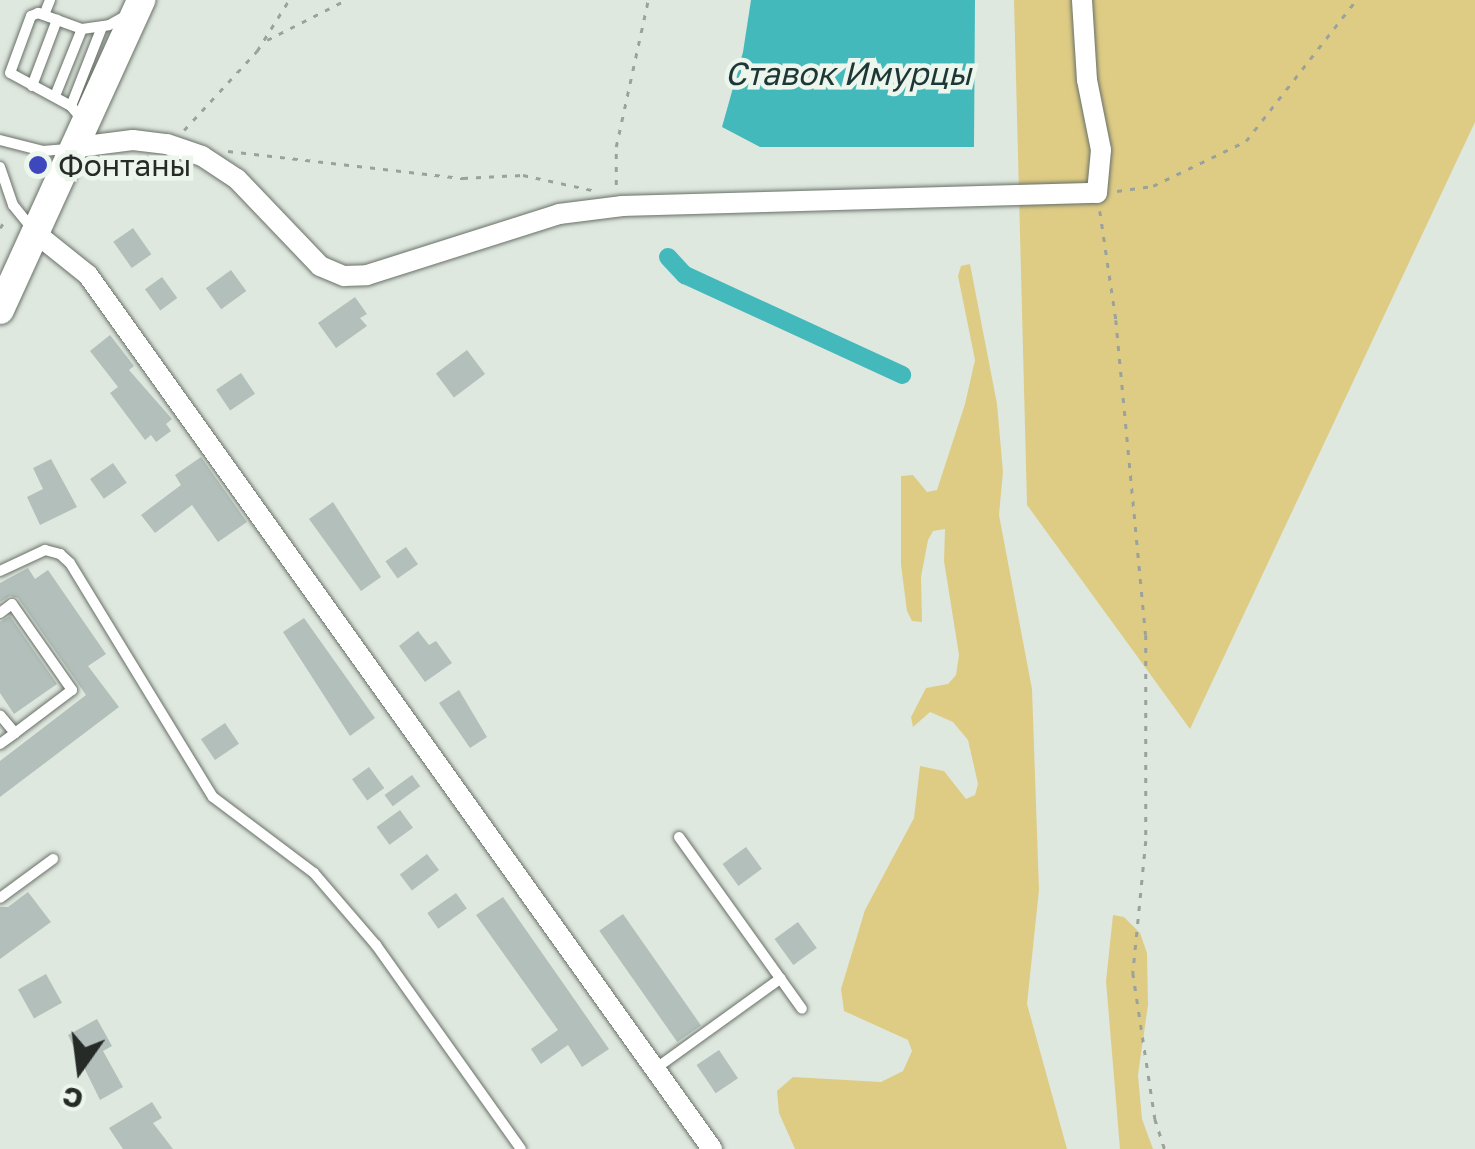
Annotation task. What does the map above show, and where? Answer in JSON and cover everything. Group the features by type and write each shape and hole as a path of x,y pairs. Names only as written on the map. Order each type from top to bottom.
{"main road":[{"path":"0,310 78,127 139,4"}],"street":[{"path":"78,127 167,144 202,156 237,179 320,266 344,276 367,275 559,214 632,206 1097,193 1100,150 1087,80 1082,0"},
{"path":"33,231 88,275 712,1149"}],"lane":[{"path":"44,15 50,0"},
{"path":"78,127 55,96 10,73 31,16 44,15 82,29 102,27 139,4"},
{"path":"32,86 57,20"},
{"path":"0,140 43,151 78,127 102,27"},
{"path":"55,96 82,29"},
{"path":"0,168 13,205 33,231"},
{"path":"0,571 45,550 60,554 70,564 213,796 314,874 351,916 521,1149"},
{"path":"0,613 12,604 72,690 0,744"},
{"path":"0,715 15,733"},
{"path":"680,836 802,1009"},
{"path":"0,898 53,859"},
{"path":"656,1069 781,978"}],"path":[{"path":"167,144 229,86 289,0"},
{"path":"263,42 346,0"},
{"path":"632,206 616,183 616,147 648,0"},
{"path":"1165,1149 1155,1119 1133,973 1146,841 1146,634 1118,337 1097,193 1153,186 1246,141 1356,0"},
{"path":"214,150 463,178 523,175 601,192 632,206"}],"shaded area":[{"path":"1014,0 1475,0 1475,122 1190,729 1027,505"},
{"path":"970,264 997,404 1003,472 999,515 1032,689 1039,890 1027,1004 1067,1149 795,1149 779,1113 777,1091 793,1077 881,1082 903,1071 912,1051 908,1040 844,1011 841,989 865,910 914,818 920,766 944,771 966,799 975,795 978,784 968,740 953,722 930,712 913,727 911,717 926,688 948,684 956,675 959,655 944,561 945,529 933,531 928,540 921,577 922,622 912,621 907,611 901,565 901,476 913,475 927,492 937,490 965,404 975,360 958,276 961,266"},
{"path":"1113,915 1124,917 1140,933 1147,953 1148,1005 1138,1075 1142,1119 1153,1149 1120,1149 1106,981"}],"water":[{"name":"Ставок Имурцы","path":"751,0 975,0 974,147 760,147 722,127 743,52"}],"building":[{"path":"133,228 151,254 132,268 113,242"},
{"path":"231,270 246,291 221,309 206,288"},
{"path":"162,277 177,298 160,310 145,289"},
{"path":"355,297 367,314 360,318 367,326 336,348 318,323"},
{"path":"110,335 134,366 129,370 172,419 166,424 171,431 156,442 151,435 145,440 110,393 118,387 90,351"},
{"path":"467,350 485,374 454,397 436,373"},
{"path":"241,373 255,394 230,411 216,390"},
{"path":"201,457 247,522 218,542 192,505 155,533 141,515 181,485 175,475"},
{"path":"51,459 77,507 40,525 27,497 43,489 33,468"},
{"path":"113,463 127,483 104,499 90,479"},
{"path":"333,502 381,577 361,591 309,519"},
{"path":"406,547 418,564 398,579 386,561"},
{"path":"28,568 35,579 48,570 106,654 88,666 119,707 0,797 0,761 86,695 18,598 10,596 0,602 0,583"},
{"path":"10,616 57,684 14,714 0,693 0,622"},
{"path":"304,618 375,718 350,736 283,632"},
{"path":"418,631 429,645 436,641 452,663 425,682 399,646"},
{"path":"459,690 487,737 470,748 439,703"},
{"path":"225,723 239,744 215,760 201,739"},
{"path":"369,767 384,788 367,800 352,779"},
{"path":"412,775 420,786 393,806 384,795"},
{"path":"400,810 413,828 389,845 377,827"},
{"path":"746,847 762,869 738,886 723,864"},
{"path":"427,854 439,870 412,890 400,874"},
{"path":"28,892 51,922 0,959 0,907 8,907"},
{"path":"456,893 467,909 438,929 427,913"},
{"path":"503,897 609,1049 582,1067 568,1045 541,1064 531,1049 558,1030 476,915"},
{"path":"623,914 701,1025 677,1042 599,931"},
{"path":"798,922 817,948 793,965 775,939"},
{"path":"46,974 62,1003 34,1018 18,990"},
{"path":"97,1019 112,1046 103,1051 123,1087 100,1100 68,1035"},
{"path":"719,1050 738,1078 716,1093 697,1065"},
{"path":"152,1102 162,1118 153,1123 173,1149 123,1149 109,1128"}],"waterway":[{"path":"668,257 685,275 902,375"}],"place":[{"name":"Фонтаны","path":"38,165"}]}
